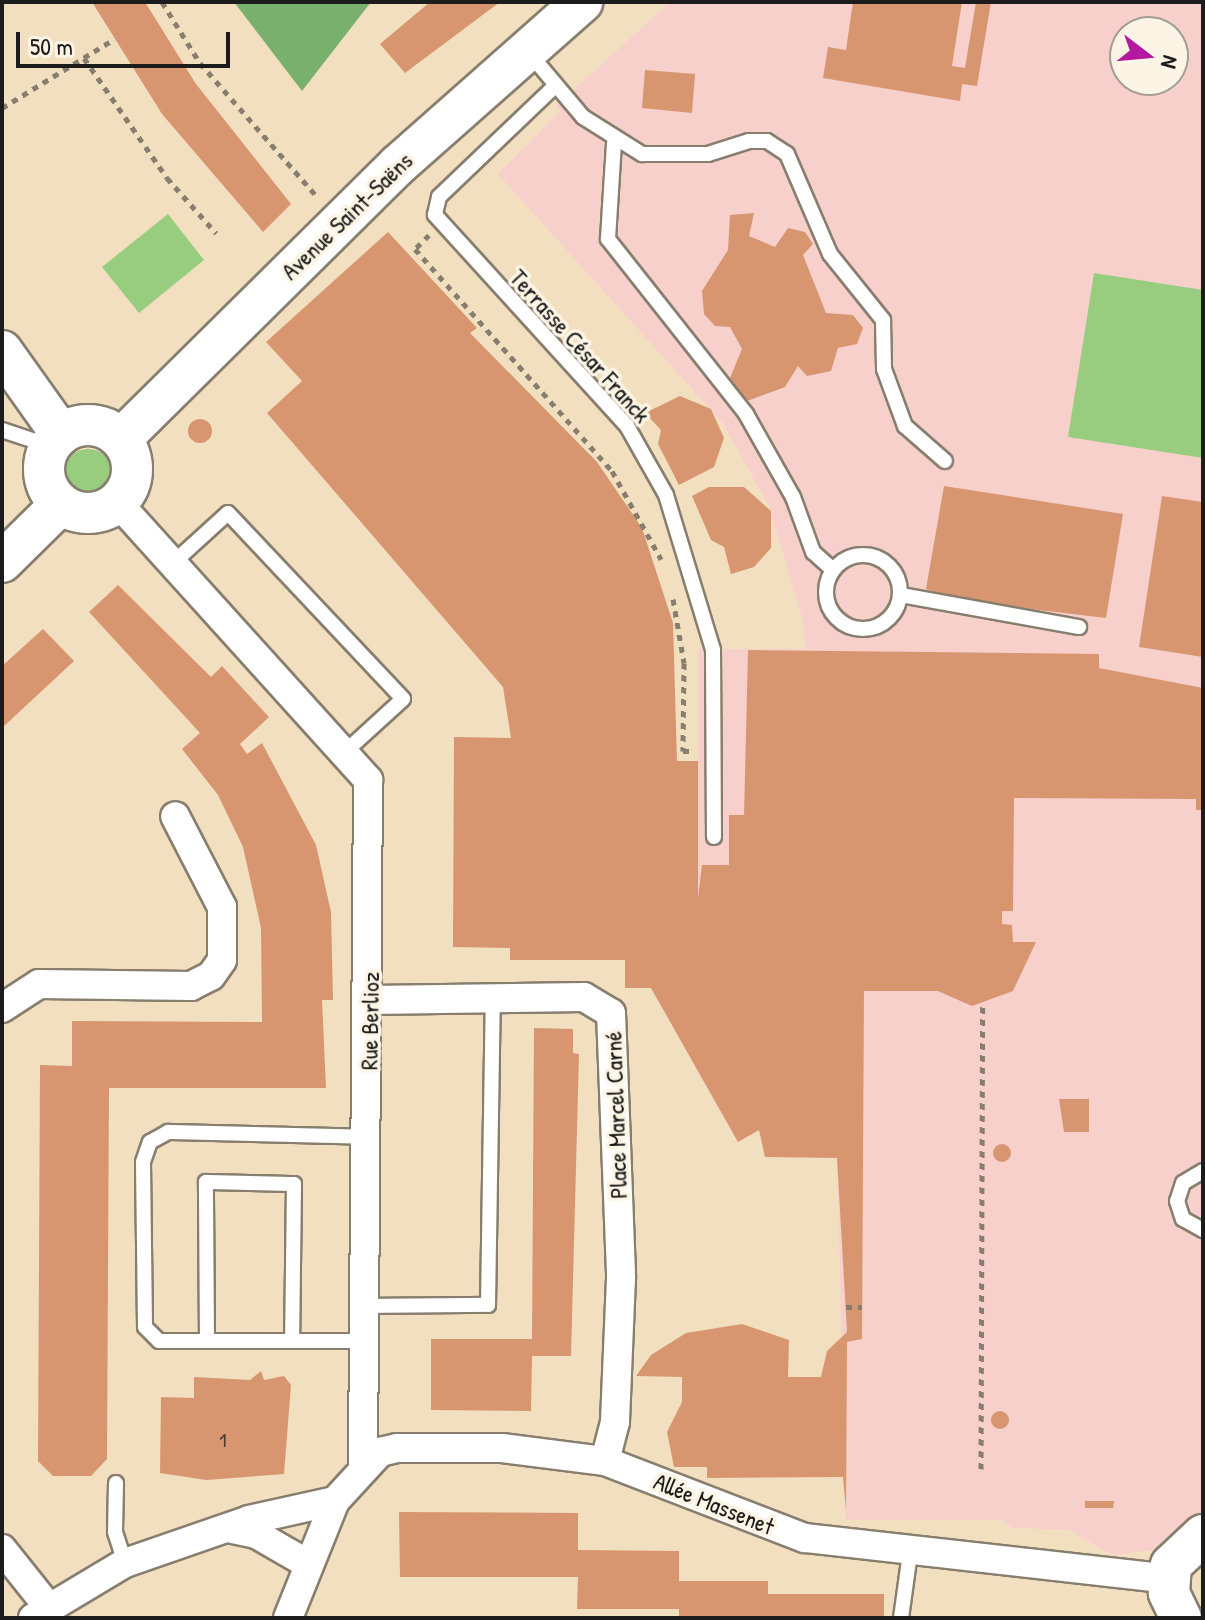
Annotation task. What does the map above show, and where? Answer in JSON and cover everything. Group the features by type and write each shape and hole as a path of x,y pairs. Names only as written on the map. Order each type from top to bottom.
{"street":[{"name":"Avenue Saint-Saëns","path":"121,439 340,222 573,5"},
{"path":"2,351 55,440 44,477 61,504 90,513 117,502 132,464 121,439 92,424 55,440"},
{"name":"Rue Berlioz","path":"117,502 346,751 368,780 371,800 371,1000 363,1467"},
{"path":"2,562 61,504"},
{"path":"2,1008 17,991 39,984 191,986 211,976 222,960 222,907 175,816"},
{"name":"Place Marcel Carné","path":"371,1000 584,997 611,1013 616,1028 621,1278 615,1422 605,1461"},
{"name":"Allée Massenet","path":"363,1467 397,1448 502,1448 605,1461 774,1530 910,1553 1168,1579"},
{"path":"294,1616 308,1564 335,1501 363,1467"},
{"path":"2,1549 40,1611 125,1563 228,1528 335,1501"},
{"path":"228,1528 256,1534 308,1564"},
{"path":"1181,1618 1168,1579 1178,1553 1202,1533"}],"lane":[{"path":"527,50 556,85 614,143 675,158 767,141 787,154 830,254 883,320 884,369 905,426 945,461"},
{"path":"438,225 439,197 556,85"},
{"path":"614,143 608,239 746,414 813,552 833,570"},
{"name":"Terrasse César Franck","path":"438,225 627,426 666,495 713,650 714,837"},
{"path":"2,430 55,440"},
{"path":"173,563 228,513 403,699 346,751"},
{"path":"867,554 898,576 901,595 879,626 841,622 829,607 833,570 867,554"},
{"path":"901,595 1079,627"},
{"path":"366,1306 488,1305 493,998"},
{"path":"366,1341 159,1341 145,1327 143,1162 150,1142 168,1132 368,1137"},
{"path":"1203,1171 1183,1183 1177,1201 1183,1219 1203,1230"},
{"path":"207,1340 206,1182 294,1184 292,1339"},
{"path":"116,1483 115,1532 125,1563"},
{"path":"901,1618 910,1553"}],"path":[{"path":"162,2 200,63 340,222"},
{"path":"2,108 114,39"},
{"path":"84,58 167,178 216,233"},
{"path":"438,225 415,249 612,471 666,570"},
{"path":"669,584 684,663 683,751 714,751"},
{"path":"981,1469 983,1006"},
{"path":"846,1307 862,1307"}],"shaded area":[{"path":"670,2 1203,2 1203,1517 1154,1550 1112,1555 1069,1530 1013,1528 1001,1520 846,1520 837,1150 760,1130 738,1142 651,988 661,989 698,898 698,649 806,649 802,617 769,506 722,422 498,174 560,111 556,106"}],"green space":[{"path":"234,2 371,2 302,91"},
{"path":"168,214 204,260 139,313 102,267"},
{"path":"1094,273 1203,290 1203,458 1068,437"},
{"path":"88,449 105,456 112,473 105,490 88,497 71,490 64,473 71,456"}],"building":[{"path":"92,2 145,2 196,84 291,204 263,232 162,114"},
{"path":"430,2 500,2 405,73 380,44"},
{"path":"853,2 962,2 952,66 965,68 976,2 991,2 977,86 962,84 960,101 823,78 828,47 846,50"},
{"path":"645,70 695,74 692,113 642,108"},
{"path":"754,213 749,236 775,247 788,228 805,232 813,244 803,255 826,313 853,315 863,328 857,344 838,348 831,371 807,376 798,366 785,387 747,401 730,378 742,349 730,327 715,326 704,314 702,291 728,250 730,215"},
{"path":"388,232 477,328 470,333 597,462 642,528 673,623 677,761 698,761 698,898 702,865 729,865 729,815 744,815 748,650 1099,654 1099,668 1203,688 1203,810 1196,810 1196,799 1014,798 1013,911 1002,911 1002,924 1012,925 1013,942 1036,942 1013,991 972,1006 938,991 864,991 862,1339 847,1342 846,1510 843,1477 707,1478 707,1467 674,1467 667,1432 682,1402 682,1377 636,1376 651,1355 686,1333 742,1324 789,1340 788,1377 821,1377 827,1351 847,1332 837,1158 765,1157 759,1130 738,1142 651,988 625,988 625,960 510,960 510,948 453,947 454,737 511,738 503,687 267,413 302,381 266,342"},
{"path":"680,396 711,409 724,438 714,467 679,485 658,444 661,430 645,413"},
{"path":"200,419 209,422 212,431 209,440 200,443 191,440 188,431 191,422"},
{"path":"944,486 1123,514 1106,618 963,601 926,589"},
{"path":"709,487 744,487 771,511 771,548 754,567 731,574 724,547 711,540 692,496"},
{"path":"1162,496 1203,502 1203,657 1139,647"},
{"path":"118,585 211,677 222,666 269,717 240,744 247,754 262,743 316,845 331,912 333,1000 322,1000 326,1088 109,1088 107,1459 91,1476 53,1476 38,1461 40,1065 72,1066 72,1021 262,1022 261,928 243,847 218,795 182,749 200,733 89,612"},
{"path":"43,629 74,661 2,728 2,666"},
{"path":"534,1028 573,1029 573,1053 579,1054 571,1356 532,1356 531,1411 431,1410 431,1339 532,1339"},
{"path":"1059,1099 1089,1099 1089,1132 1064,1132"},
{"path":"998,1144 1006,1144 1011,1153 1009,1160 998,1162 993,1157 993,1149"},
{"path":"261,1371 264,1380 284,1376 291,1385 284,1474 206,1480 160,1473 161,1397 194,1398 194,1377 250,1380"},
{"path":"996,1411 1004,1411 1009,1420 1007,1427 996,1429 991,1424 991,1416"},
{"path":"1085,1501 1114,1501 1113,1508 1085,1508"},
{"path":"399,1512 578,1513 578,1550 679,1551 679,1581 768,1581 768,1594 884,1594 884,1618 679,1618 679,1609 577,1609 578,1577 400,1577"}]}
